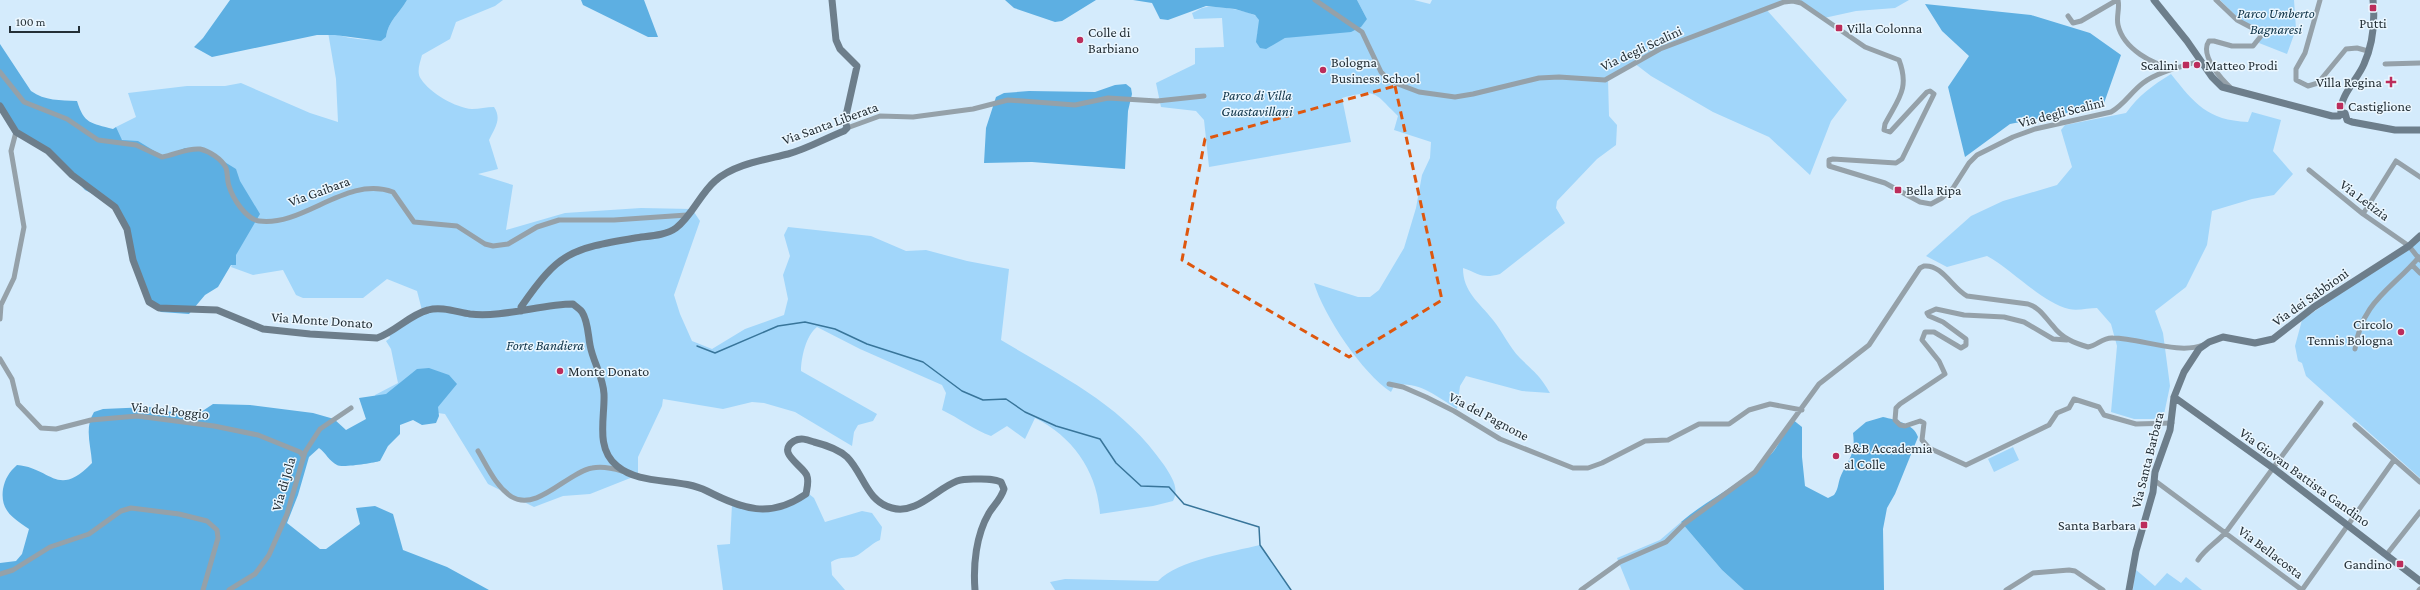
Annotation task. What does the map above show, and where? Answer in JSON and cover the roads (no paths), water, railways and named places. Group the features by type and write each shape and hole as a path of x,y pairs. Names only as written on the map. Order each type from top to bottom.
{"street":[{"path":"832,0 836,40 840,50 857,66 845,120 846,128"},
{"name":"Via degli Scalini","path":"1315,0 1362,32 1381,72 1390,81 1419,92 1455,97 1539,78 1559,77 1605,80 1660,49 1784,2 1793,1 1801,3 1865,47 1899,60 1905,82 1885,124 1884,130 1890,132 1897,127 1927,92 1930,91 1934,94 1902,159 1896,163 1833,159 1829,160 1830,166 1885,183 1920,202 1931,204 1942,198 1953,188 1969,163 1977,155 2035,128 2111,112 2121,107 2132,92 2144,82 2176,68 2200,61"},
{"path":"2068,16 2073,23 2081,21 2117,0 2120,8 2117,22 2119,28 2132,47 2148,59 2165,66 2176,68"},
{"path":"2154,0 2217,83 2236,92 2332,116 2342,115 2352,122 2376,127 2420,130"},
{"path":"2216,0 2237,20 2258,31 2261,36 2252,46 2232,46 2209,41 2206,46 2206,50 2220,77 2236,92"},
{"path":"2320,0 2305,53 2296,69 2296,80 2308,86 2318,83 2346,49 2357,48 2368,51"},
{"path":"2342,115 2341,102 2362,70 2368,51 2374,24 2373,0"},
{"path":"2385,64 2420,63"},
{"name":"Via Gaibara","path":"0,72 24,102 67,119 98,140 136,144 162,157 192,149 201,149 210,153 220,160 226,169 230,190 249,218 259,221 272,221 306,211 357,190 378,188 393,192 414,222 457,226 485,244 492,246 508,244 537,228 560,220 614,220 687,215"},
{"name":"Via Santa Liberata","path":"521,311 521,307 547,272 568,255 603,244 661,234 676,228 715,181 740,167 769,157 789,154 846,128 880,116 913,117 973,109 1008,100 1075,105 1108,98 1157,101 1204,96"},
{"name":"Via Monte Donato","path":"0,106 16,132 48,151 72,175 115,207 127,229 133,260 149,302 159,308 217,310 263,329 310,334 377,338 385,335 427,310 442,309 472,314 536,310 560,304 573,304 583,313 590,347 602,377 604,394 603,443 608,455 616,466 630,473"},
{"path":"0,319 1,305 14,278 24,227 11,151 16,132"},
{"path":"2363,214 2396,161 2420,177"},
{"name":"Via Letizia","path":"2309,170 2363,214 2409,246 2419,258"},
{"name":"Via dei Sabbioni","path":"2206,344 2223,337 2249,342 2267,341 2282,333 2314,307 2409,246 2420,236"},
{"path":"2355,349 2361,323 2370,306 2419,258"},
{"path":"2412,265 2420,273"},
{"path":"1581,590 1620,562 1666,542 1684,524 1755,472 1802,410 1819,384 1869,345 1920,268 1924,266 1935,267 1961,293 1967,296 2028,304 2037,307 2053,327 2068,340"},
{"path":"2172,423 2136,424 2104,415 2099,407 2074,399 2069,408 2057,413 2049,425 1966,465 1929,448 1922,440 1924,423 1920,421 1905,426 1900,425 1894,414 1900,404 1945,374 1939,361 1922,340 1925,332 1934,332 1962,348 1966,345 1966,338 1943,322 1929,316 1927,313 1936,309 1964,315 2004,317 2024,322 2053,339 2068,340 2088,347 2108,338 2174,346 2198,347 2206,344"},
{"name":"Via Santa Barbara","path":"2129,590 2136,551 2152,496 2154,480 2172,423 2174,397 2194,356 2206,344"},
{"name":"Via del Poggio","path":"0,359 12,379 18,404 41,428 50,430 91,420 140,416 214,426 258,435 300,452 303,456"},
{"name":"Via del Pagnone","path":"1389,384 1403,387 1426,397 1519,448 1572,468 1588,468 1602,463 1645,441 1668,440 1699,424 1729,424 1749,410 1770,404 1802,410"},
{"name":"Via Giovan Battista Gandino","path":"2174,397 2273,468 2387,554 2420,581"},
{"path":"2226,532 2321,403"},
{"name":"Via di Jola","path":"229,590 250,577 262,565 276,540 287,514 303,456 320,430 351,408"},
{"path":"2355,424 2420,482"},
{"name":"Via Monte Donato","path":"478,451 502,488 513,497 524,500 558,487 576,475 592,468 609,467 656,480 688,484 745,509 791,504 806,494 807,475 802,468 791,461 788,451 790,444 796,440 803,439 834,449 847,457 859,472 866,488 874,498 878,502 892,508 905,509 916,505 965,478 995,479 1001,482 1004,489 988,514 978,541 975,569 975,590"},
{"path":"2302,590 2394,460"},
{"name":"Via Bellacosta","path":"2154,480 2226,532 2302,590"},
{"path":"0,574 13,570 50,547 89,534 121,511 139,508 179,514 213,525 217,530 218,538 203,590"},
{"path":"2387,554 2420,512"},
{"name":"Via Bellacosta","path":"2198,560 2205,549 2213,547 2226,532"},
{"path":"2006,590 2033,573 2069,570 2075,571 2103,590"}],"waterway":[{"path":"697,346 715,353 778,326 805,322 835,329 867,344 923,362 962,391 983,400 1006,399 1025,412 1056,426 1100,439 1116,463 1141,486 1169,487 1184,504 1259,527 1260,545 1291,590"}],"place":[{"name":"Putti","path":"2373,8"},
{"name":"Villa Colonna","path":"1839,28"},
{"name":"Colle di Barbiano","path":"1080,40"},
{"name":"Scalini","path":"2186,65"},
{"name":"Matteo Prodi","path":"2197,65"},
{"name":"Bologna Business School","path":"1323,70"},
{"name":"Villa Regina","path":"2391,82"},
{"name":"Castiglione","path":"2340,106"},
{"name":"Bella Ripa","path":"1898,190"},
{"name":"Circolo Tennis Bologna","path":"2401,332"},
{"name":"Monte Donato","path":"560,371"},
{"name":"B&B Accademia al Colle","path":"1836,456"},
{"name":"Santa Barbara","path":"2144,525"},
{"name":"Gandino","path":"2400,564"}],"park label":[{"name":"Parco Umberto Bagnaresi","path":"2276,22"},
{"name":"Parco di Villa Guastavillani","path":"1257,104"},
{"name":"Forte Bandiera","path":"545,345"}]}
